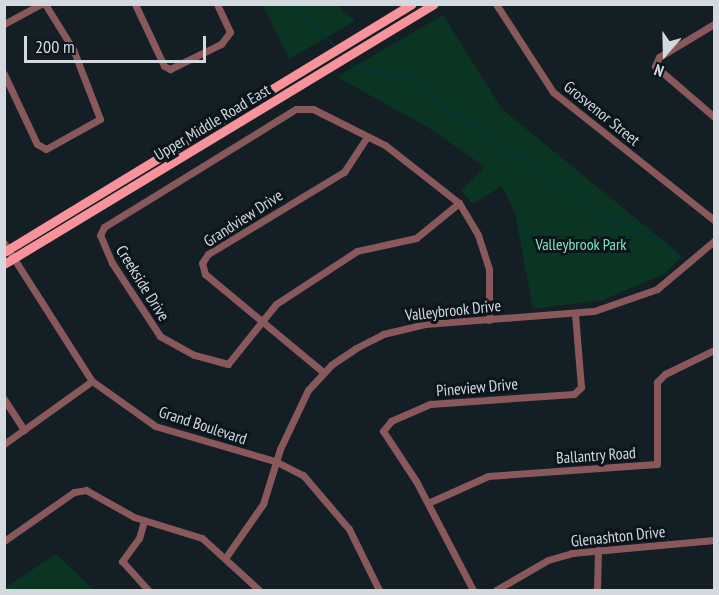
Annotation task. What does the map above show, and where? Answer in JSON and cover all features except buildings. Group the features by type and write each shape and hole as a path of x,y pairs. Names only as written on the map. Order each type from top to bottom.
{"main road":[{"name":"Upper Middle Road East","path":"4,264 8,251 412,4"},
{"name":"Upper Middle Road East","path":"8,251 434,4"}],"street":[{"path":"4,24 43,4 73,49 100,118 46,149 37,144 4,74"},
{"path":"135,4 164,66 170,69 221,44 230,32 217,4"},
{"name":"Grosvenor Street","path":"496,4 553,92 714,220"},
{"path":"714,24 659,57 655,66 714,117"},
{"name":"Creekside Drive","path":"459,203 416,238 357,251 276,304 228,364 176,347 145,316 112,263 102,242 104,227 296,109 313,109 421,169 459,203 478,235 489,269 489,320"},
{"name":"Grandview Drive","path":"323,372 263,319 205,274 202,263 208,255 344,171 366,137"},
{"name":"Valleybrook Drive","path":"226,557 259,512 275,461 296,411 323,372 356,348 404,328 575,314 657,289 714,241"},
{"name":"Grand Boulevard","path":"8,251 92,381 155,426 275,461 303,475 324,495 349,529 379,591"},
{"name":"Pineview Drive","path":"473,591 428,503 383,431 391,421 430,404 574,394 581,387 575,314"},
{"name":"Ballantry Road","path":"428,503 488,476 657,464 657,382 665,374 714,350"},
{"path":"4,444 92,381"},
{"path":"4,399 24,430"},
{"path":"4,542 80,490 144,521 202,538 226,557 259,591"},
{"path":"144,521 140,538 122,561 148,591"},
{"name":"Glenashton Drive","path":"496,591 548,560 598,550 714,540"},
{"path":"597,591 598,550"}],"green space":[{"path":"263,5 337,5 355,21 289,59"},
{"name":"Valleybrook Park","path":"443,15 502,109 682,256 664,274 603,300 533,309 515,213 502,186 473,204 461,190 485,167 429,128 337,77"},
{"path":"56,554 94,590 5,590 5,588"}],"waterway":[{"path":"294,4 334,45"},
{"path":"351,66 407,78 501,148 538,167"},
{"path":"544,170 598,214 655,238 683,259"}]}
